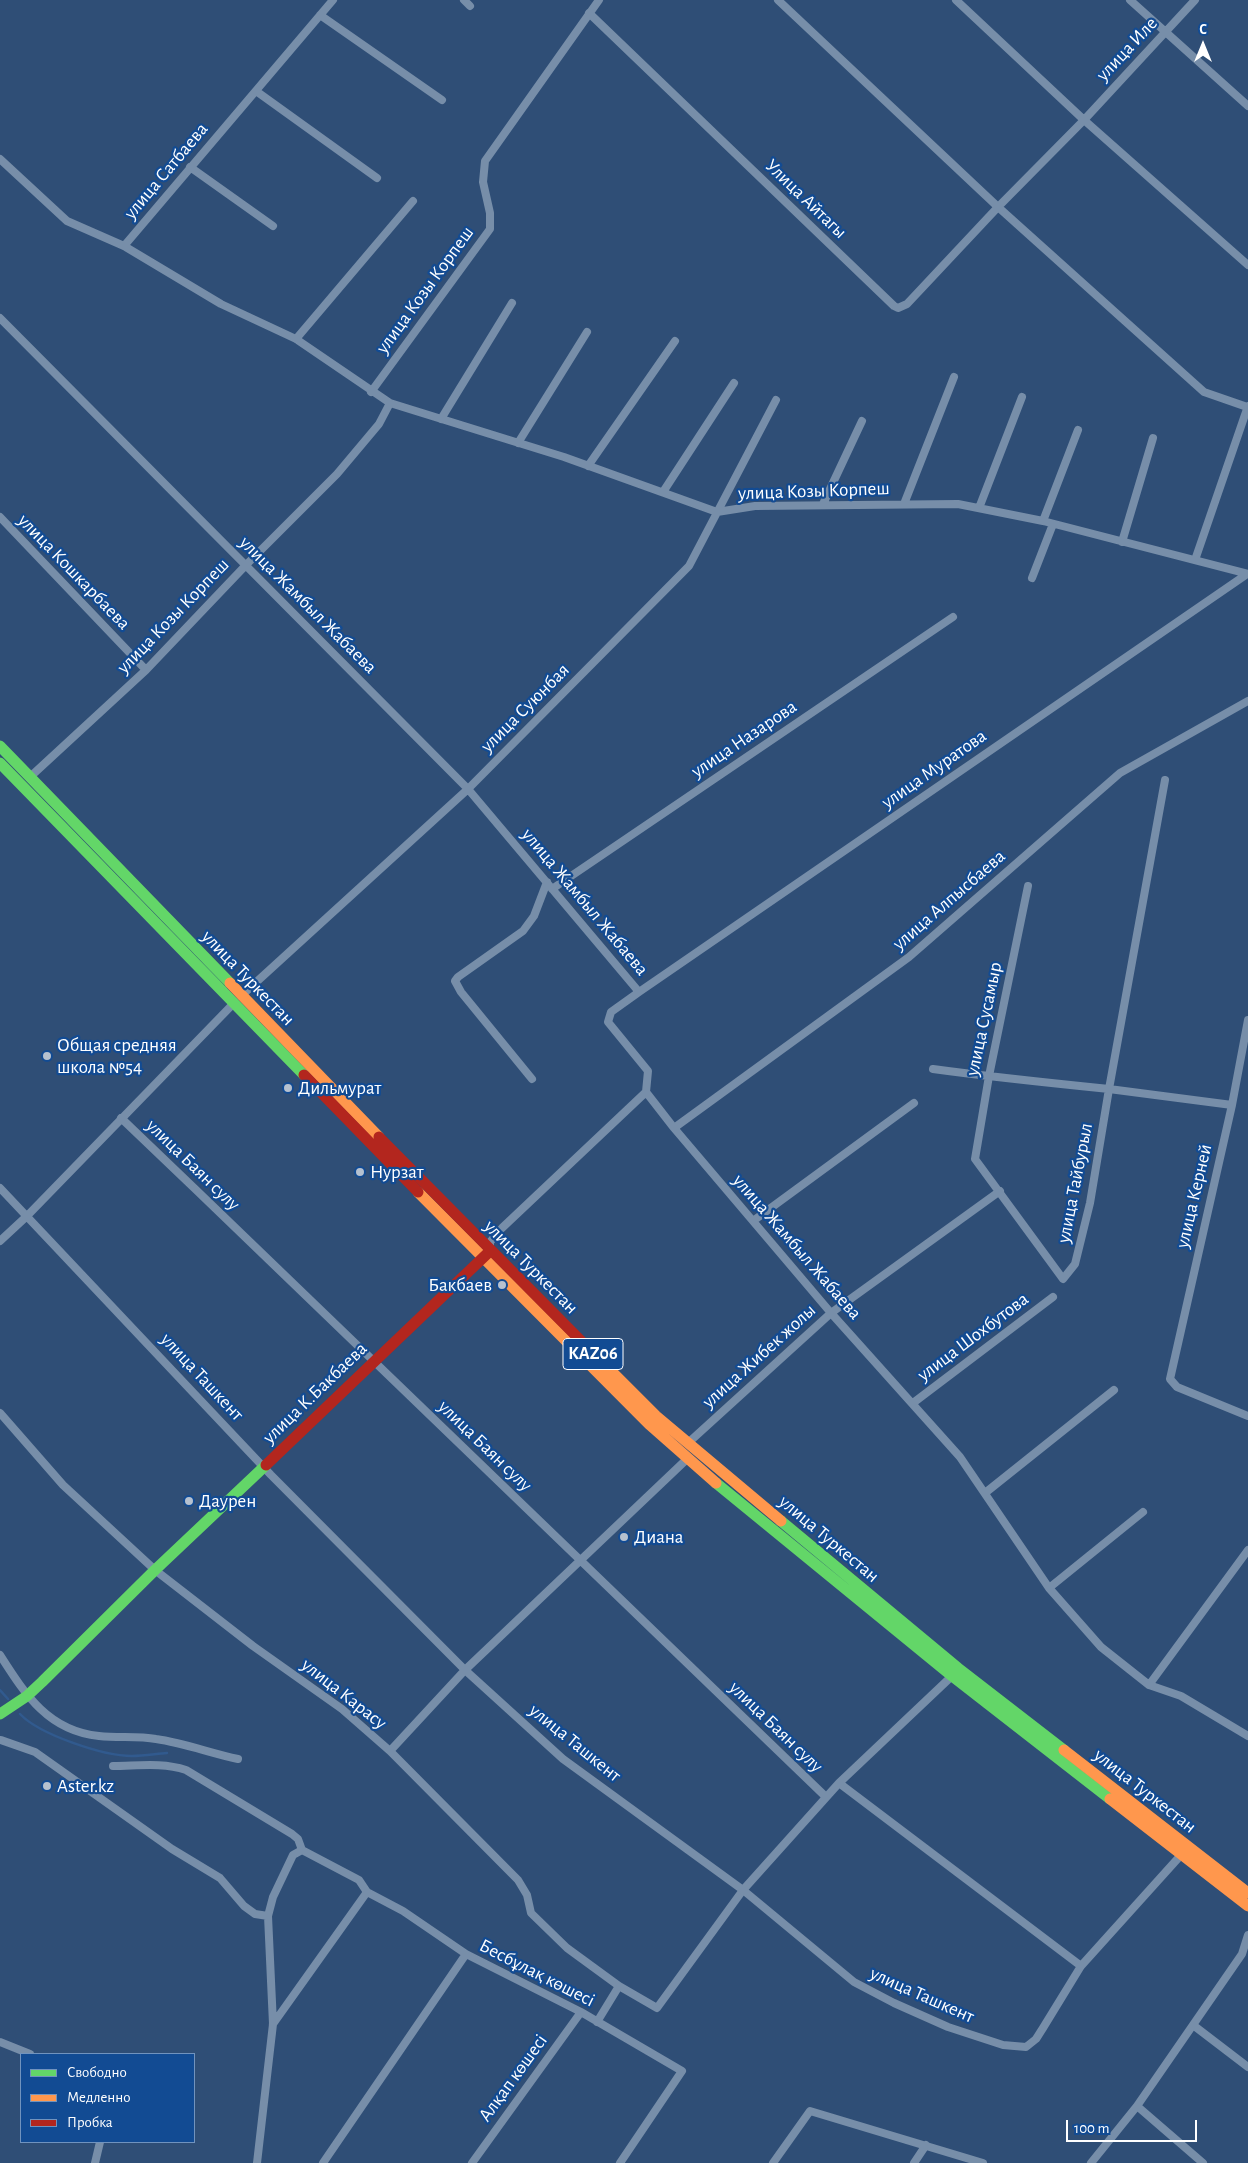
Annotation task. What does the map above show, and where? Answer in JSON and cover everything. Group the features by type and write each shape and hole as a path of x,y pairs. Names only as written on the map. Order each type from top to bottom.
{"main road":[{"name":"улица Туркестан","path":"0,746 237,1000"},
{"name":"улица Туркестан","path":"0,763 237,1000 648,1424 687,1460 952,1676 1248,1906"},
{"name":"улица Туркестан","path":"486,1255 656,1416 688,1443 958,1668 1248,1894"},
{"name":"улица К.Бакбаева","path":"0,1714 27,1696 155,1570 486,1255"}],"street":[{"name":"улица Сатбаева","path":"0,159 66,222 124,246 334,0"},
{"name":"улица Козы Корпеш","path":"371,392 490,229 490,213 483,182 485,161 599,0"},
{"path":"778,0 998,207 1204,392 1248,406 1195,560"},
{"path":"956,0 1084,120 1248,266"},
{"path":"1130,0 1248,106"},
{"name":"улица Иле","path":"1084,120 1195,0"},
{"name":"Улица Айтагы","path":"589,13 898,308 907,304 998,207 1084,120"},
{"path":"320,15 442,100"},
{"path":"256,90 377,178"},
{"path":"190,167 273,226"},
{"path":"296,339 413,201"},
{"name":"улица Козы Корпеш","path":"124,246 221,304 296,339 371,392 390,403 588,466 718,512 755,506 958,504 1043,521 1248,574"},
{"path":"441,419 512,303"},
{"name":"улица Жамбыл Жабаева","path":"2,323 468,789 640,992 611,1012 608,1022 648,1071 646,1092 674,1128 831,1313 960,1457 1049,1588 1101,1647 1149,1685 1181,1696 1248,1736"},
{"path":"518,443 587,332"},
{"path":"588,466 675,341"},
{"path":"904,504 954,377"},
{"path":"663,492 734,383"},
{"path":"979,508 1022,397"},
{"name":"улица Суюнбая","path":"0,1241 27,1216 237,1000 468,789 689,566 776,400"},
{"name":"улица Козы Корпеш","path":"30,777 146,670 246,565 338,474 379,424 390,403"},
{"path":"823,504 862,421"},
{"path":"1043,521 1078,430"},
{"path":"1122,542 1153,438"},
{"name":"улица Кошкарбаева","path":"0,517 146,670"},
{"path":"1032,578 1052,524"},
{"name":"улица Муратова","path":"640,992 1248,574"},
{"name":"улица Назарова","path":"552,889 954,617"},
{"name":"улица Алпысбаева","path":"674,1128 909,957 1120,773 1248,701"},
{"name":"улица Тайбурыл","path":"1000,1191 1063,1279 1075,1264 1090,1203 1165,780"},
{"path":"532,1079 461,992 455,981 523,931 534,916 546,882"},
{"name":"улица Сусамыр","path":"1000,1191 975,1159 989,1076 1028,886"},
{"name":"улица Керней","path":"1248,1020 1245,1052 1170,1379 1177,1388 1248,1416"},
{"path":"933,1069 1232,1105"},
{"name":"улица К.Бакбаева","path":"486,1255 490,1242 502,1228 646,1092"},
{"path":"753,1221 914,1103"},
{"name":"улица Баян сулу","path":"121,1118 375,1360 579,1560 826,1797"},
{"name":"улица Ташкент","path":"0,1188 264,1467 465,1670 564,1759 742,1890 854,1982 894,2003 948,2027 1003,2045 1026,2047 1036,2039 1081,1966 1181,1855"},
{"name":"улица Жибек жолы","path":"688,1443 831,1313 1000,1191"},
{"name":"улица Шохбутова","path":"913,1403 1052,1297"},
{"path":"985,1493 1114,1390"},
{"name":"улица Карасу","path":"0,1413 62,1485 155,1570 253,1646 342,1708 390,1751 518,1880 527,1895 531,1913 567,1948 619,1986 657,2008 742,1890"},
{"path":"390,1751 465,1670 579,1560 687,1460"},
{"path":"1049,1588 1143,1512"},
{"path":"1149,1685 1248,1550"},
{"path":"0,1655 27,1696 51,1718 82,1732 96,1736 154,1738 238,1759"},
{"path":"742,1890 839,1783 952,1676"},
{"path":"0,1740 35,1752 156,1838 220,1878 244,1906 255,1914 268,1916"},
{"path":"113,1766 158,1765 174,1766 186,1770 292,1834 298,1839 302,1850 359,1880 367,1892 403,1911 466,1954"},
{"name":"улица Баян сулу","path":"839,1783 1081,1966"},
{"path":"257,2163 273,2024 268,1916 273,1897 293,1855 302,1850"},
{"path":"273,2024 367,1892"},
{"path":"1091,2163 1136,2106 1242,1954 1248,1935"},
{"name":"Бесбұлақ көшесі","path":"323,2163 466,1954 581,2012 682,2071 620,2163"},
{"path":"597,2022 619,1986"},
{"name":"Алқап көшесі","path":"472,2163 581,2012"},
{"path":"1193,2025 1248,2067"},
{"path":"0,2042 28,2053"},
{"path":"1136,2106 1203,2163"},
{"path":"773,2163 810,2111 983,2163"},
{"path":"95,2163 100,2143"},
{"path":"914,2163 926,2146"}],"waterway":[{"path":"0,1690 8,1699"},
{"path":"20,1714 29,1722 57,1737 90,1748 132,1756 167,1753"}],"traffic: fast":[{"path":"0,746 230,983"},
{"path":"0,763 304,1075"},
{"path":"0,1714 27,1696 42,1682 155,1570 266,1465"},
{"path":"716,1483 952,1676 1110,1799"},
{"path":"781,1521 958,1668 1064,1750"}],"traffic: slow":[{"path":"230,983 379,1137"},
{"path":"418,1192 649,1424 716,1483"},
{"path":"599,1359 656,1416 781,1521"},
{"path":"1064,1750 1248,1893"},
{"path":"1110,1799 1248,1906"}],"traffic: jam":[{"path":"304,1075 418,1192"},
{"path":"379,1137 599,1359"},
{"path":"266,1465 489,1252"}],"place":[{"name":"Общая средняя школа №54","path":"47,1056"},
{"name":"Дильмурат","path":"288,1088"},
{"name":"Нурзат","path":"360,1172"},
{"name":"Бакбаев","path":"502,1285"},
{"name":"Даурен","path":"189,1501"},
{"name":"Диана","path":"624,1537"},
{"name":"Aster.kz","path":"47,1786"}]}
